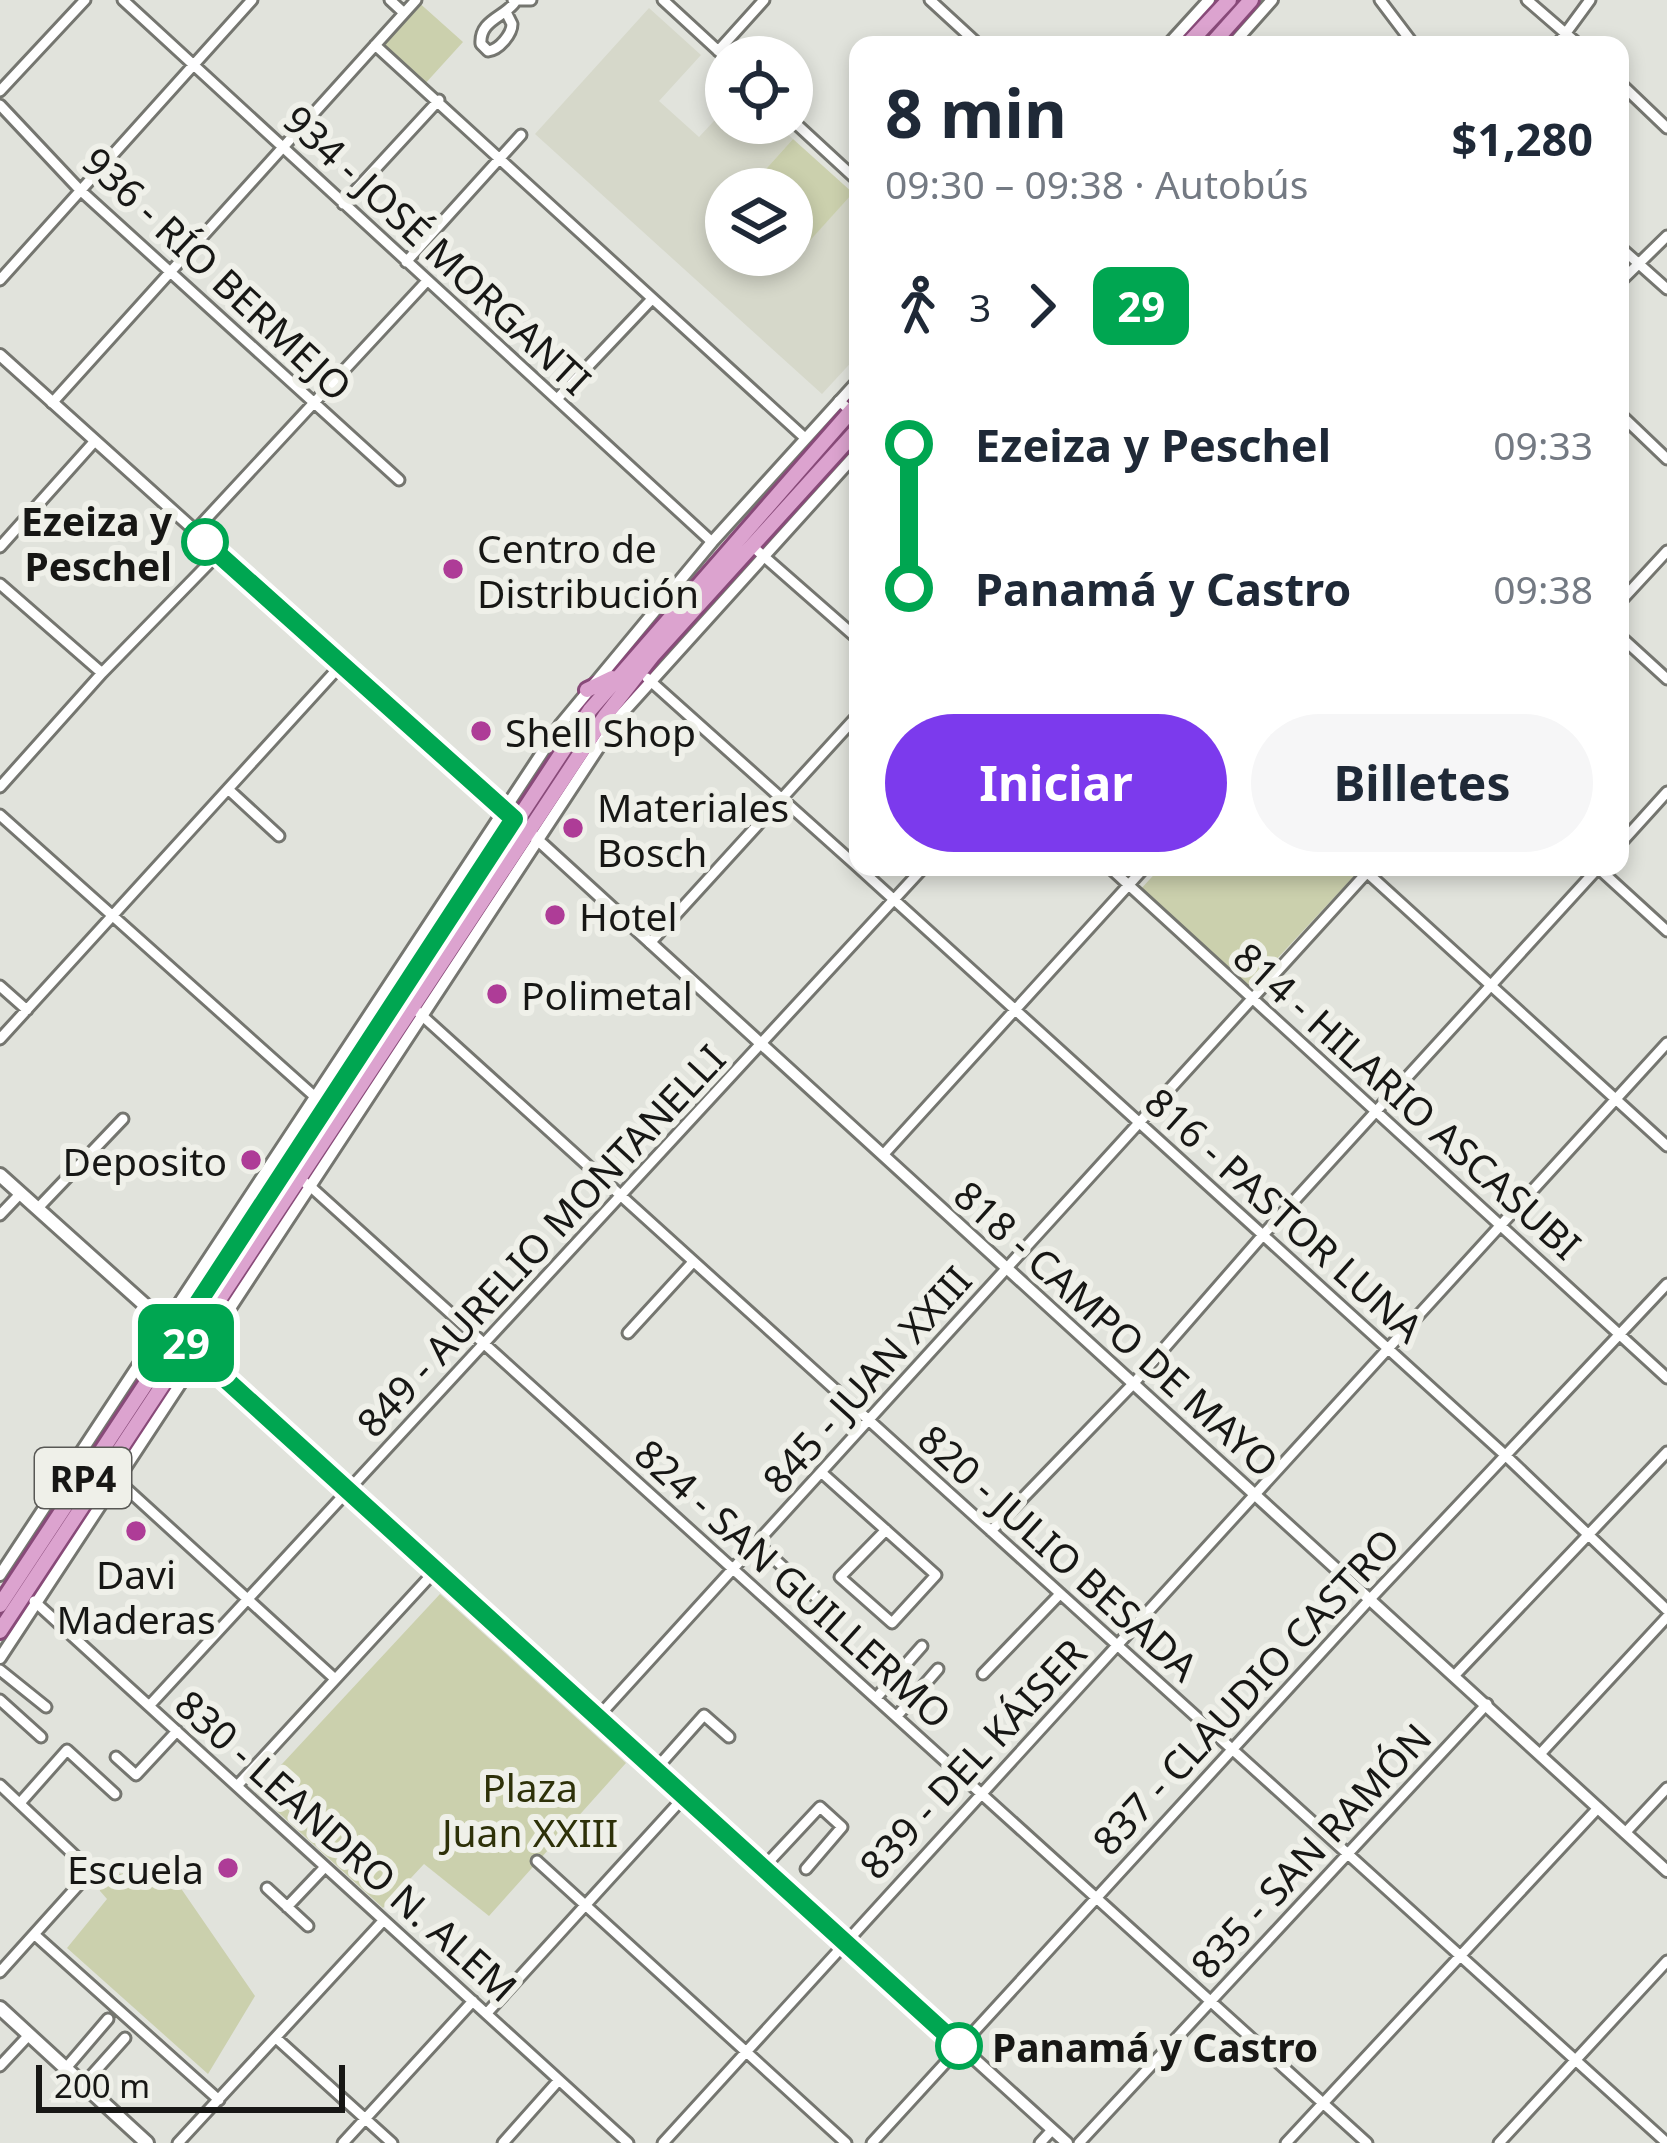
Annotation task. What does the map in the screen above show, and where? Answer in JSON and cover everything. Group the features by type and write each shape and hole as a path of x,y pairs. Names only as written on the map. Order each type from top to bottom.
{"main road":[{"path":"1195,36 1229,0"},
{"path":"1228,36 1251,0"},
{"name":"RP4","path":"0,1605 171,1330 617,676 849,411"},
{"name":"RP4","path":"0,1631 30,1599 305,1182 520,824 849,440"},
{"path":"587,690 617,676"},
{"path":"0,1175 195,1351"},
{"path":"0,2008 147,2143"}],"street":[{"path":"0,92 85,0"},
{"name":"934 - JOSÉ MORGANTI","path":"123,0 712,542"},
{"path":"0,280 252,0"},
{"path":"390,0 404,13"},
{"path":"52,403 416,0"},
{"path":"506,14 514,1 531,0"},
{"path":"663,0 705,38"},
{"path":"736,36 764,0"},
{"path":"930,0 969,36"},
{"path":"1231,36 1272,0"},
{"path":"1380,0 1407,36"},
{"path":"1527,0 1567,34 1590,0"},
{"path":"1176,36 1204,2"},
{"path":"375,45 806,439"},
{"path":"1629,92 1667,128"},
{"path":"343,204 439,100"},
{"name":"936 - RÍO BERMEJO","path":"0,104 80,190 399,480"},
{"path":"406,262 520,135"},
{"path":"813,139 849,173"},
{"path":"1629,272 1667,236"},
{"path":"1629,256 1667,289"},
{"path":"194,532 426,282"},
{"path":"557,399 652,298"},
{"name":"818 - CAMPO DE MAYO","path":"0,355 1667,1871"},
{"path":"305,1182 425,1016 587,690 806,439 849,410"},
{"path":"1629,423 1667,459"},
{"path":"0,547 94,442"},
{"path":"849,461 758,551 849,632"},
{"path":"1629,592 1667,551"},
{"path":"0,787 218,554"},
{"path":"0,584 102,673"},
{"path":"1629,644 1667,679"},
{"path":"0,1039 341,665"},
{"name":"816 - PASTOR LUNA","path":"645,676 849,859"},
{"path":"650,943 849,725"},
{"path":"228,790 278,836"},
{"path":"1629,834 1667,792"},
{"path":"0,815 313,1095"},
{"path":"0,1575 171,1330 313,1095 520,824"},
{"name":"816 - PASTOR LUNA","path":"868,876 1504,1455 1667,1614"},
{"name":"849 - AURELIO MONTANELLI","path":"149,1706 916,876"},
{"name":"814 - HILARIO ASCASUBI","path":"1119,876 1667,1378"},
{"path":"883,1155 1137,876"},
{"name":"845 - JUAN XXIII","path":"598,1718 1360,876"},
{"path":"1373,876 1667,1146"},
{"path":"992,1531 1135,1383 1262,1235 1590,876"},
{"path":"1608,876 1667,932"},
{"path":"0,986 27,1010"},
{"name":"820 - JULIO BESADA","path":"410,1006 1667,2143"},
{"name":"839 - DEL KÁISER","path":"663,2143 1667,1043"},
{"path":"38,1208 123,1119"},
{"name":"824 - SAN GUILLERMO","path":"285,1168 487,1344 1366,2143"},
{"path":"0,1215 20,1193"},
{"path":"628,1334 693,1262"},
{"name":"837 - CLAUDIO CASTRO","path":"872,2143 1371,1598 1667,1284"},
{"path":"0,1658 30,1599 117,1480 195,1351 1067,2143"},
{"path":"1454,1676 1667,1452"},
{"path":"822,1473 886,1530 936,1575 892,1622 840,1577 886,1530"},
{"path":"117,1480 334,1678"},
{"path":"758,1544 820,1601"},
{"path":"237,1786 435,1571"},
{"path":"983,1674 1060,1594"},
{"name":"830 - LEANDRO N. ALEM","path":"30,1599 628,2143"},
{"path":"1541,1754 1667,1614"},
{"path":"877,1697 922,1646"},
{"path":"897,1716 938,1669"},
{"path":"0,1670 46,1707"},
{"path":"0,1700 41,1737"},
{"name":"835 - SAN RAMÓN","path":"1079,2143 1486,1704"},
{"path":"655,1770 704,1715 729,1737"},
{"path":"116,1757 136,1775 177,1731"},
{"path":"20,1803 67,1750 115,1794"},
{"path":"0,1785 91,1871 0,1972"},
{"path":"1625,1832 1667,1788"},
{"path":"487,2013 684,1797"},
{"path":"763,1868 820,1808 842,1827 806,1869"},
{"path":"1286,2143 1598,1808"},
{"path":"537,1861 847,2143"},
{"path":"287,1907 325,1867"},
{"path":"267,1888 308,1926"},
{"path":"178,2143 383,1921"},
{"path":"34,1935 218,2100"},
{"path":"1499,2143 1667,1961"},
{"path":"343,2143 473,2001"},
{"path":"66,2068 108,2019"},
{"path":"0,2066 29,2035"},
{"path":"83,2084 125,2038"},
{"path":"276,2038 392,2143"},
{"path":"502,2143 560,2080"},
{"path":"1040,2143 1052,2130"}],"shaded area":[{"path":"649,8 701,55 659,101 699,137 705,131 705,144 788,144 767,168 705,168 705,276 813,276 813,236 849,197 849,365 822,394 535,134"}],"green space":[{"path":"416,0 463,42 423,86 375,45"},
{"path":"788,144 799,144 849,189 849,197 813,237 813,168 767,168"},
{"path":"1153,876 1354,876 1247,991 1139,891"},
{"name":"Plaza Juan XXIII","path":"440,1594 626,1763 489,1916 424,1864 383,1908 256,1792"},
{"path":"163,1871 180,1887 255,1996 208,2074 67,1948 107,1899 97,1875"}],"bus line":[{"name":"29","path":"205,542 514,819 177,1335 959,2046"}],"place":[{"name":"Ezeiza y Peschel","path":"205,542"},
{"name":"Centro de Distribución","path":"453,569"},
{"name":"Shell Shop","path":"481,731"},
{"name":"Materiales Bosch","path":"573,828"},
{"name":"Hotel","path":"555,915"},
{"name":"Polimetal","path":"497,994"},
{"name":"Deposito","path":"251,1160"},
{"name":"Davi Maderas","path":"136,1531"},
{"name":"Escuela","path":"228,1868"},
{"name":"Panamá y Castro","path":"959,2046"}]}
